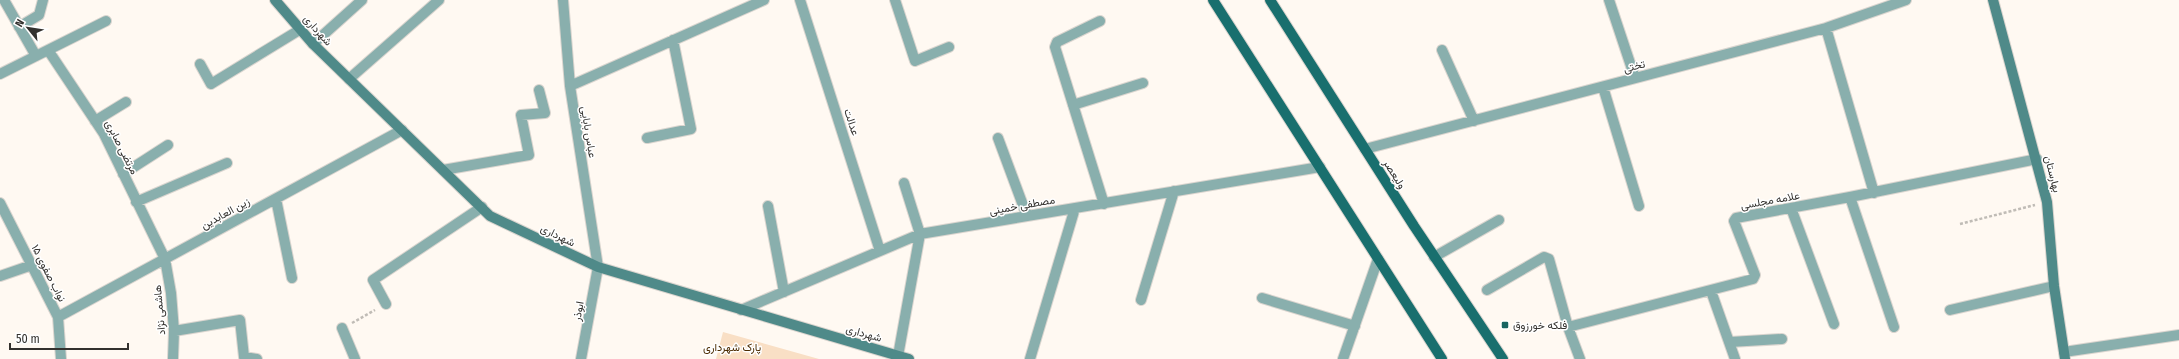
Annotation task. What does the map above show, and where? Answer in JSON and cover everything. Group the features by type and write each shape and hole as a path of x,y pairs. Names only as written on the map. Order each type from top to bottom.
{"main road":[{"name":"شهرداری","path":"275,0 313,44 490,216 598,267 909,359"},
{"path":"1213,0 1442,359"},
{"name":"ولیعصر","path":"1270,0 1434,257 1503,359"},
{"name":"بهارستان","path":"1993,0 2037,159 2047,202 2054,286 2064,355"}],"street":[{"path":"4,0 36,56"},
{"path":"19,27 39,15 43,0"},
{"path":"313,44 362,0"},
{"path":"349,79 439,0"},
{"name":"عباس بابایی","path":"563,0 570,86 598,267"},
{"path":"570,86 673,40 743,4 764,0"},
{"name":"عدالت","path":"800,0 880,251"},
{"path":"895,0 915,61 949,47"},
{"path":"1608,0 1635,78"},
{"name":"تختی","path":"1366,149 1826,28 1906,0"},
{"path":"0,74 106,21"},
{"path":"1100,22 1055,44 1104,204"},
{"path":"1826,28 1874,193"},
{"path":"200,64 211,84 301,29"},
{"path":"647,138 692,129 673,40"},
{"name":"مرتضی صابری","path":"48,50 104,134 165,259"},
{"path":"1442,50 1474,121"},
{"path":"1074,105 1143,83"},
{"path":"1603,86 1639,206"},
{"path":"443,170 529,155 521,115 545,113 539,90"},
{"path":"95,121 126,102"},
{"name":"زین العابدین","path":"58,317 402,130"},
{"path":"998,138 1027,216"},
{"path":"123,174 168,145"},
{"name":"علامه مجلسی","path":"1568,327 1711,291 1755,278 1735,219 1850,198 2037,159"},
{"path":"136,202 227,163"},
{"name":"مصطفی خمینی","path":"741,310 920,234 1320,167"},
{"path":"898,356 920,234 904,183"},
{"path":"1141,300 1174,191"},
{"path":"1850,198 1894,327"},
{"path":"276,199 292,278"},
{"name":"نواب صفوی ۱۵","path":"0,203 58,317 61,359"},
{"path":"768,206 784,292"},
{"path":"386,304 373,280 482,207"},
{"path":"1030,359 1075,208"},
{"path":"1791,208 1834,324"},
{"path":"1434,257 1499,220"},
{"path":"1487,290 1544,257 1549,259 1568,327 1580,359"},
{"name":"هاشمی نژاد","path":"165,259 171,293 174,331 173,359"},
{"path":"1343,359 1378,259"},
{"path":"0,276 32,265"},
{"name":"ابوذر","path":"582,359 598,267"},
{"path":"1950,310 2054,286"},
{"path":"1711,291 1735,359"},
{"path":"1262,298 1355,326"},
{"path":"174,331 240,320 244,357 258,359"},
{"path":"342,328 355,359"},
{"path":"2064,355 2179,335"},
{"path":"1730,342 1782,339"}],"path":[{"path":"1960,224 2047,202"},
{"path":"342,328 386,304"}],"green space":[{"name":"پارک شهرداری","path":"723,332 819,359 716,359"}],"place":[{"name":"فلکه خورزوق","path":"1505,325"}]}
